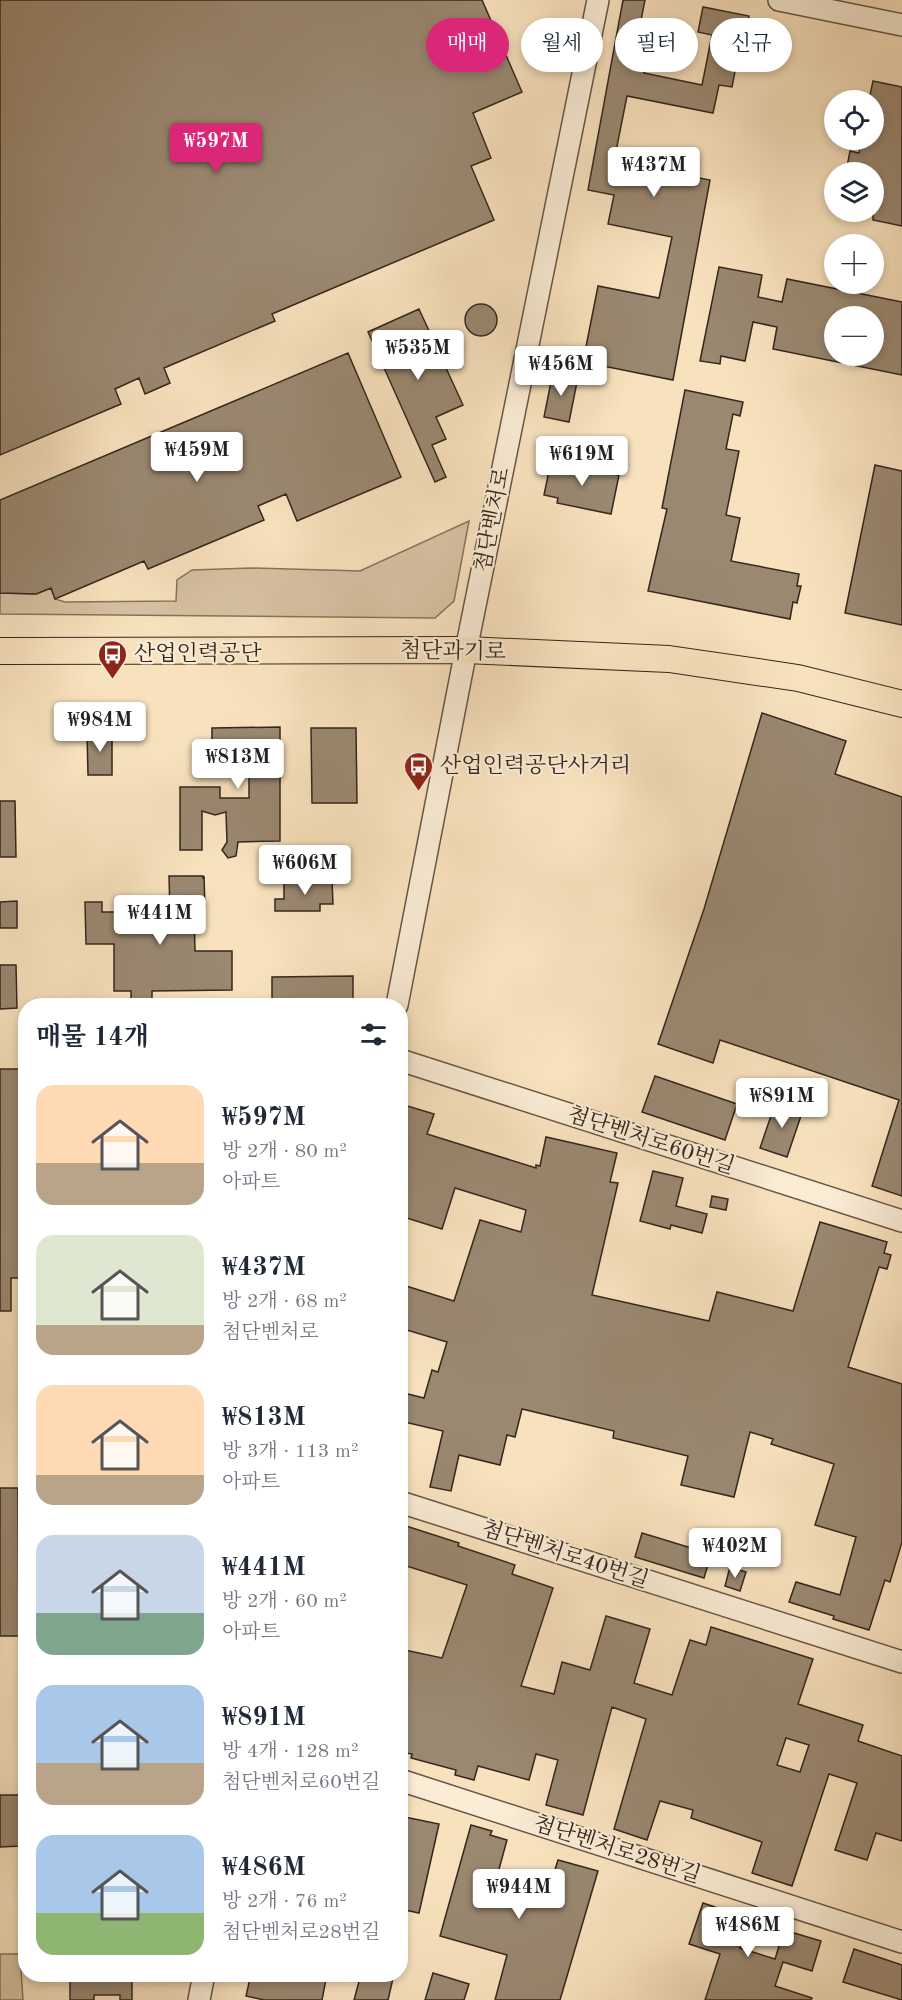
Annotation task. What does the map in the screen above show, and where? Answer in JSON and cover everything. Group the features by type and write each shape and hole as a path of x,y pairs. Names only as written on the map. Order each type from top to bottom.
{"main road":[{"name":"첨단과기로","path":"0,651 466,650 669,659 798,678 902,704"}],"street":[{"name":"첨단벤처로","path":"398,998 466,650 598,0"},
{"path":"779,0 902,24"},
{"name":"첨단벤처로60번길","path":"408,1063 902,1221"},
{"name":"첨단벤처로40번길","path":"408,1505 902,1662"},
{"name":"첨단벤처로28번길","path":"408,1783 902,1942"},
{"path":"199,2000 202,1982"}],"shaded area":[{"path":"469,521 454,601 435,618 0,614 0,593 36,594 51,588 55,599 65,602 176,601 177,580 192,570 251,568 360,571"},
{"path":"0,1954 18,1954 18,1982 22,1982 23,2000 0,2000"}],"building":[{"path":"0,0 482,0 490,18 426,18 426,72 509,72 509,62 522,92 473,113 491,158 471,166 494,220 272,314 275,321 164,368 170,383 145,394 139,378 115,389 121,404 0,455"},
{"path":"623,0 645,0 641,18 620,18"},
{"path":"703,7 749,16 749,18 710,18 710,35 698,32"},
{"path":"615,43 615,72 644,72 702,85 710,45 710,72 735,72 732,87 719,85 713,113 627,96 614,161 710,180 673,380 583,362 598,286 659,298 672,237 608,224 614,195 588,190"},
{"path":"873,81 902,87 902,226 883,222 884,162 848,162 850,151 859,153 859,150 884,150 884,90 871,90"},
{"path":"719,267 762,275 758,297 782,302 787,279 824,286 824,294 862,294 902,302 902,375 857,366 884,366 884,306 824,306 824,359 773,349 777,327 753,322 745,361 721,356 720,364 700,361"},
{"path":"481,304 493,308 497,320 493,332 481,336 469,332 465,320 469,308"},
{"path":"419,309 463,405 436,417 446,439 432,445 446,477 435,482 368,332"},
{"path":"348,353 401,477 297,521 286,494 258,506 264,520 148,569 144,561 55,599 51,588 36,594 0,593 0,500"},
{"path":"553,372 578,377 569,422 544,417"},
{"path":"685,390 743,402 740,416 733,414 726,449 739,451 726,515 740,518 731,561 799,574 797,586 801,586 797,603 793,602 790,619 648,591 667,509 662,508"},
{"path":"551,461 619,475 611,514 557,503 558,498 544,495"},
{"path":"875,465 902,471 902,625 845,613"},
{"path":"762,713 846,741 835,774 902,797 902,1196 872,1186 899,1100 720,1040 713,1063 658,1044 704,909"},
{"path":"280,727 280,841 238,842 236,856 228,858 222,850 227,842 226,812 215,815 202,811 202,850 180,850 180,787 220,787 220,798 249,798 249,772 212,772 212,728"},
{"path":"311,728 356,728 357,803 312,803"},
{"path":"112,731 112,775 88,775 87,732"},
{"path":"0,801 15,801 16,857 0,857"},
{"path":"169,876 203,876 203,879 204,876 205,908 194,908 195,951 232,951 232,990 152,991 152,998 131,998 131,991 114,991 114,944 86,944 85,902 102,902 102,912 170,912"},
{"path":"332,880 333,904 320,904 320,911 275,911 275,899 284,899 284,881"},
{"path":"17,901 17,928 0,928 0,902"},
{"path":"0,965 16,965 17,1008 0,1009"},
{"path":"353,976 353,998 272,998 272,977"},
{"path":"0,1069 18,1069 18,1278 11,1278 11,1311 0,1311"},
{"path":"655,1076 737,1104 725,1140 642,1112"},
{"path":"776,1101 803,1110 787,1157 760,1148"},
{"path":"408,1106 434,1114 427,1134 536,1168 536,1165 540,1166 546,1137 617,1153 610,1182 618,1183 592,1295 709,1321 717,1292 793,1311 820,1222 887,1242 884,1253 891,1255 887,1269 879,1267 848,1367 902,1384 902,1542 890,1582 885,1580 869,1630 789,1602 796,1582 840,1595 856,1537 815,1525 834,1464 771,1444 773,1439 750,1432 734,1497 681,1485 688,1456 613,1438 614,1431 522,1409 515,1437 507,1435 500,1465 459,1455 451,1491 430,1487 443,1431 408,1423 408,1394 424,1398 432,1370 438,1372 447,1342 408,1330 408,1287 454,1301 480,1220 521,1232 526,1210 455,1188 442,1229 408,1218"},
{"path":"653,1171 683,1178 676,1206 707,1214 702,1233 671,1225 670,1229 640,1221"},
{"path":"712,1196 728,1199 726,1210 710,1207"},
{"path":"0,1488 18,1488 18,1636 0,1636"},
{"path":"408,1527 515,1565 512,1574 553,1588 521,1686 554,1694 562,1662 590,1670 606,1616 650,1629 634,1683 672,1695 690,1640 706,1645 711,1627 813,1659 798,1704 863,1725 858,1741 902,1756 902,1841 876,1833 867,1860 835,1850 857,1783 829,1774 792,1886 752,1873 762,1842 691,1818 693,1810 660,1801 647,1840 614,1829 646,1719 612,1707 583,1815 546,1805 558,1760 536,1754 529,1780 478,1766 474,1780 455,1775 456,1770 411,1758 412,1754 408,1753 408,1651 442,1658 467,1585 408,1567","holes":["786,1738 809,1745 800,1772 777,1765"]},
{"path":"642,1533 711,1554 704,1578 635,1557"},
{"path":"730,1567 746,1572 740,1591 725,1586"},
{"path":"0,1795 18,1795 18,1846 0,1847"},
{"path":"408,1818 439,1824 419,1913 408,1911"},
{"path":"471,1825 492,1831 490,1835 507,1840 493,1891 544,1906 558,1860 598,1871 560,2000 495,2000 507,1955 440,1936"},
{"path":"703,1903 733,1913 735,1909 751,1914 740,1948 775,1959 784,1930 821,1941 812,1971 783,1962 775,1986 812,1998 811,2000 705,2000 720,1954 689,1944"},
{"path":"854,1949 902,1965 902,2000 843,1982"},
{"path":"433,1973 469,1984 464,2000 425,2000"},
{"path":"70,1982 132,1982 132,2000 120,2000 120,1995 94,1995 94,2000 70,2000"},
{"path":"249,1982 325,1982 322,2000 264,2000 246,1996"},
{"path":"359,1982 392,1982 388,2000 354,2000"}],"place":[{"name":"산업인력공단","path":"113,680"},
{"name":"산업인력공단사거리","path":"419,792"}]}
